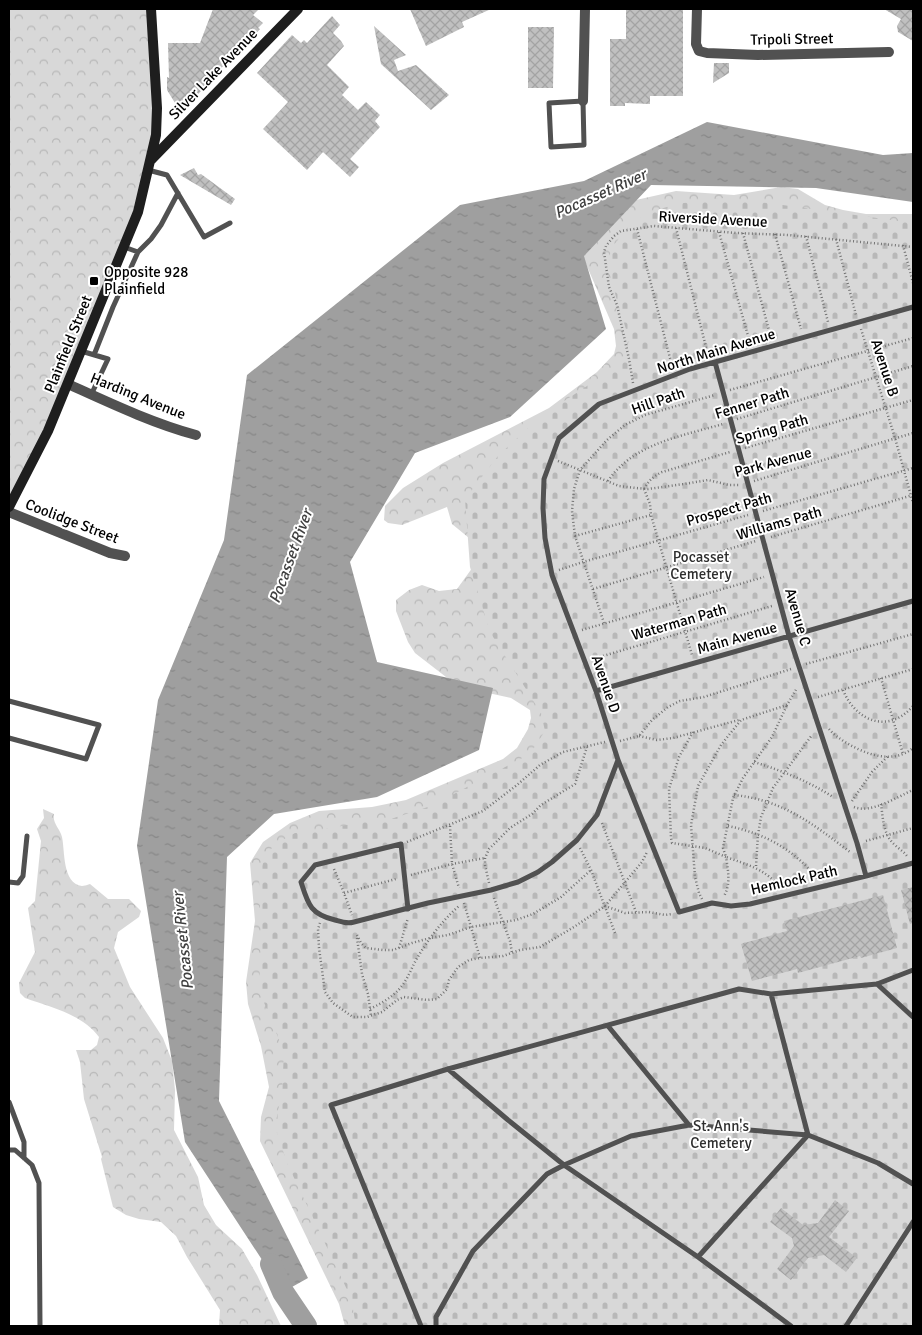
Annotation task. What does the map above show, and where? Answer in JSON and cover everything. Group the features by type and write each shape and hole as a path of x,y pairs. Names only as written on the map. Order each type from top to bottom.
{"main road":[{"name":"Plainfield Street","path":"9,507 40,449 138,212 156,135 157,108 151,9"},
{"name":"Silver Lake Avenue","path":"149,166 298,9"}],"street":[{"path":"584,101 585,9"},
{"name":"Tripoli Street","path":"697,9 696,44 699,51 706,53 767,55 890,52"},
{"name":"Harding Avenue","path":"68,384 168,427 196,435"},
{"name":"Coolidge Street","path":"9,512 110,553 125,556"}],"lane":[{"path":"584,101 584,145 551,147 549,103 584,101"},
{"path":"149,166 167,175 204,237 230,223"},
{"path":"94,355 138,252 161,225 178,193"},
{"path":"124,247 138,252"},
{"path":"113,273 126,278"},
{"path":"101,303 113,307"},
{"name":"North Main Avenue","path":"551,458 559,438 600,404 674,375 913,307"},
{"path":"89,333 101,337"},
{"path":"81,351 108,359 91,395"},
{"name":"Avenue C","path":"713,363 723,392 789,636 857,843 866,876"},
{"name":"Avenue D","path":"551,458 544,479 543,508 545,538 551,573 596,691 618,760 679,912"},
{"name":"Main Avenue","path":"596,691 913,601"},
{"path":"9,701 99,725 86,759 9,738"},
{"path":"408,909 401,844 315,865 301,882 308,903 321,917 348,924 518,882 538,872 577,840 597,815 618,760"},
{"path":"9,882 18,883 23,876 27,836"},
{"name":"Hemlock Path","path":"679,912 712,903 730,906 750,904 911,863"},
{"path":"421,1326 331,1105 448,1069 739,990 771,994 877,984 913,970"},
{"path":"877,984 913,1017"},
{"path":"771,994 808,1135"},
{"path":"608,1026 689,1126"},
{"path":"448,1069 564,1165 698,1257 791,1326"},
{"path":"9,1102 24,1142 24,1158"},
{"path":"436,1326 436,1317 473,1251 547,1174 631,1136 689,1126 808,1135 878,1163 913,1184"},
{"path":"698,1257 808,1135"},
{"path":"9,1150 15,1150 32,1165 39,1183 40,1326"},
{"path":"846,1326 913,1222"}],"path":[{"name":"Riverside Avenue","path":"634,390 630,359 617,305 609,287 604,252 614,236 621,231 654,226 719,232 806,236 913,247"},
{"path":"676,228 713,363"},
{"path":"637,229 674,375"},
{"path":"719,232 752,352"},
{"path":"743,233 773,346"},
{"path":"775,234 804,338"},
{"path":"806,236 830,330"},
{"name":"Avenue B","path":"836,239 859,322 896,438 913,503"},
{"path":"903,246 913,283"},
{"name":"Hill Path","path":"604,623 575,536 572,511 574,489 580,470 607,440 625,425 645,415 913,338"},
{"name":"Fenner Path","path":"608,481 618,468 638,453 665,441 913,366"},
{"name":"Spring Path","path":"644,489 654,476 662,472 913,400"},
{"name":"Park Avenue","path":"551,458 619,486 644,489 708,480 729,485 748,483 913,433"},
{"name":"Prospect Path","path":"551,573 583,562 913,468"},
{"path":"644,489 650,504 651,515 695,663"},
{"name":"Williams Path","path":"593,590 912,495"},
{"path":"575,536 651,515"},
{"path":"573,632 773,575"},
{"name":"Waterman Path","path":"584,661 781,604"},
{"path":"639,736 652,720 668,707 680,701 704,697 800,666 913,634"},
{"path":"810,700 913,669"},
{"path":"741,720 721,745 698,786 691,825 693,859 699,893 704,900 712,903 726,895 728,888 728,871 723,848 734,795 743,778 772,737 802,676"},
{"path":"882,678 903,754"},
{"path":"843,690 850,704 859,714 869,720 884,722 893,720 907,713 913,706"},
{"path":"401,844 450,826 483,811 540,765 563,752 639,736 657,740 673,738 741,720 787,705"},
{"path":"756,867 761,817 773,788 819,726"},
{"path":"827,727 833,734 860,750 875,756 913,752"},
{"path":"693,732 679,757 669,789 672,843 705,848 756,867 768,875 785,896"},
{"path":"512,953 504,922 491,890 485,858 493,844 510,828 532,814 547,801 575,784 587,747"},
{"path":"909,752 913,748"},
{"path":"887,756 872,772 849,806 858,809 874,808 913,790"},
{"path":"754,762 786,772 811,784 844,804"},
{"path":"734,795 750,797 783,808 808,821 862,860"},
{"path":"881,804 887,835 894,845 907,855 911,863"},
{"path":"598,812 636,912"},
{"path":"727,826 758,835 786,848 818,878 822,887"},
{"path":"857,843 913,828"},
{"path":"577,840 591,870 615,933"},
{"path":"321,917 318,929 319,948 325,992 333,1003 352,1017 372,1016 382,1012 404,996 428,1000 437,999 448,989 449,980 458,967 469,960 503,956 540,947 574,927 605,906 626,882 642,862 650,840"},
{"path":"344,893 452,864 485,858"},
{"path":"333,860 334,872 354,922 362,974 372,1016"},
{"path":"357,935 366,948 393,950 471,927 516,920 533,914 561,897 591,870"},
{"path":"370,1009 395,994 405,982 418,956 430,938 464,902"},
{"path":"605,906 625,913 649,912 664,915 679,912"},
{"path":"399,948 408,919 408,909"}],"green space":[{"path":"9,9 154,9 157,122 138,211 65,391 9,504"},
{"path":"781,187 798,189 825,205 843,210 866,214 913,214 913,240 568,690 379,1326 345,1326 339,1304 260,1141 261,1117 269,1087 261,1046 248,1004 246,982 255,921 250,863 263,842 290,823 319,811 372,807 406,800 503,759 517,748 528,729 531,718 530,710 511,698 470,689 446,677 415,653 408,642 396,611 396,600 409,590 422,585 439,591 457,589 478,560 480,547 452,524 447,507 402,525 388,523 384,520 385,506 403,488 443,463 549,408 597,372 614,354 616,346 614,329 583,257 589,233 636,200 676,191 734,195"},
{"name":"Pocasset Cemetery","path":"724,198 913,223 913,1326 356,1326 351,1298 287,1163 275,1126 282,1092 284,1052 259,990 261,940 259,875 266,854 277,843 295,833 394,818 431,806 530,754 545,731 541,713 490,632 470,567 465,499 498,456 540,417 625,361 629,339 607,262 613,246 629,226 648,212 683,203"},
{"path":"43,809 54,814 54,820 62,837 66,866 71,879 76,884 82,886 90,884 108,899 129,899 141,911 139,917 118,932 114,948 130,987 163,1038 172,1061 175,1090 174,1130 198,1177 204,1205 216,1225 242,1249 257,1275 281,1326 219,1326 220,1310 176,1236 161,1222 126,1215 113,1207 102,1157 84,1099 80,1062 76,1050 91,1050 97,1045 99,1037 84,1022 65,1012 25,998 20,993 19,983 35,952 28,908 35,901 41,841 37,829 44,818"}],"water":[{"path":"707,122 883,155 913,153 913,202 816,188 651,185 584,256 606,329 510,417 415,453 350,562 377,662 493,688 479,750 377,797 274,814 227,857 219,1101 308,1278 283,1292 185,1142 137,846 158,700 224,540 247,375 460,205 584,181"}],"building":[{"path":"213,9 259,9 253,15 263,23 250,40 248,38 193,100 179,105 175,103 167,90 167,77 169,78 168,43 200,43"},
{"path":"410,9 491,9 462,22 464,27 426,46"},
{"path":"626,9 683,9 683,96 650,96 650,104 625,103 625,106 610,106 610,39 626,39"},
{"path":"884,9 913,9 913,41 898,32 897,26 901,19"},
{"path":"332,16 340,25 333,33 344,46 327,65 349,87 342,95 358,110 366,102 380,115 375,121 380,127 350,159 359,167 350,177 323,152 307,170 263,129 288,102 257,73 292,35 301,43 304,40 307,43"},
{"path":"374,26 406,55 394,60 398,71 416,65 449,95 431,110 381,64"},
{"path":"528,27 554,27 553,88 528,88"},
{"path":"714,63 729,63 729,73 713,83"},
{"path":"194,168 198,175 201,174 235,199 231,205 180,175"},
{"path":"913,887 913,923 910,924 901,890"},
{"path":"883,895 897,948 798,973 797,969 752,981 741,944 787,931 784,921"},
{"path":"835,1200 849,1211 829,1237 857,1258 846,1272 824,1255 808,1258 791,1280 777,1269 794,1246 792,1238 770,1222 781,1208 803,1225 818,1223"}],"waterway":[{"name":"Pocasset River","path":"271,1264 283,1292 306,1326"}],"place":[{"name":"Opposite 928 Plainfield","path":"94,281"}],"park label":[{"name":"St. Ann's Cemetery","path":"721,1134"}]}
